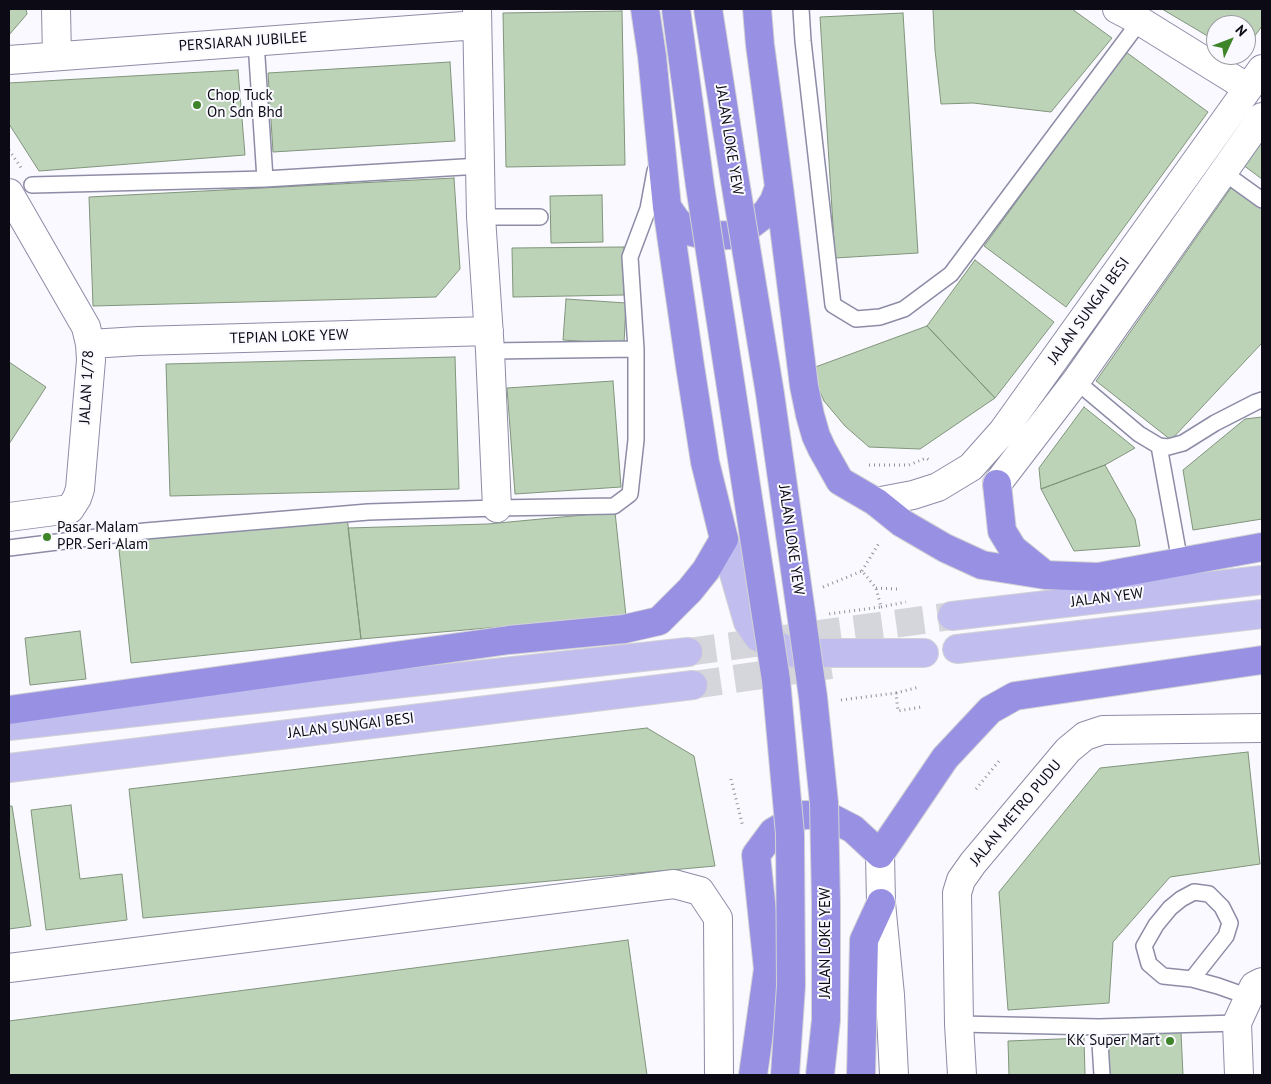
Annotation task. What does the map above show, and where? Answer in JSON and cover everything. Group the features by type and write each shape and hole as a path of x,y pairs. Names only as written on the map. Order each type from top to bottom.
{"highway":[{"path":"9,710 509,640 624,629 658,621 690,590 706,570 724,539 705,462 690,366 667,206 652,56 644,9"},
{"path":"676,9 703,205 776,680 790,834 791,986 785,1075"},
{"name":"JALAN LOKE YEW","path":"708,9 770,394 813,697 824,803 826,904 826,1020 820,1075"},
{"path":"757,9 804,386 816,436 840,481 876,502 902,522 945,548 982,565 1045,575 1098,577 1262,547"},
{"path":"667,206 676,220 688,232 708,236 730,235 741,232 766,213 780,187"},
{"path":"997,484 1002,531 1013,549 1045,575"},
{"path":"753,1075 768,969 756,855 773,832 802,815 826,815 853,829 880,854 945,758 990,710 1015,696 1262,660"},
{"path":"861,1075 864,940 881,903"}],"main road":[{"path":"724,539 748,622 758,637 794,653 924,653"},
{"name":"JALAN YEW","path":"952,616 1262,580"},
{"path":"957,649 1262,614"},
{"path":"9,726 688,652"},
{"name":"JALAN SUNGAI BESI","path":"9,768 693,685"}],"street":[{"path":"56,9 57,56"},
{"path":"1128,15 1255,79"},
{"path":"477,17 481,217 497,508"},
{"name":"PERSIARAN JUBILEE","path":"9,60 256,42 477,17"},
{"name":"JALAN SUNGAI BESI","path":"876,502 913,495 938,487 978,460 1003,431 1255,79"},
{"name":"JALAN SUNGAI BESI","path":"997,484 1076,381 1262,117"},
{"name":"JALAN 1/78","path":"9,517 70,508 77,498 80,489 90,360 90,344 86,327 20,189"},
{"name":"TEPIAN LOKE YEW","path":"90,344 149,341 489,341"},
{"name":"JALAN METRO PUDU","path":"962,1075 959,1024 958,893 961,880 973,862 1068,750 1085,736 1103,730 1262,728"},
{"path":"880,854 881,903 890,995 894,1075"},
{"path":"9,968 674,884 700,891 718,918 719,1075"},
{"path":"1239,1075 1236,1023 1256,989"}],"lane":[{"path":"801,9 833,305 856,319 880,317 904,309 952,274 1128,15"},
{"path":"256,42 265,179"},
{"path":"9,548 145,531 358,513 614,506 630,494 636,440 636,350 630,257 648,209 661,140"},
{"path":"20,189 265,179 480,166"},
{"path":"1223,172 1262,200"},
{"path":"481,217 540,217"},
{"path":"489,341 636,350"},
{"path":"1076,381 1139,434 1159,446 1168,447 1183,443 1215,423 1262,400"},
{"path":"1159,446 1180,562"},
{"path":"1192,979 1226,936 1230,923 1222,907 1209,894 1194,892 1170,908 1156,925 1144,946 1149,964 1162,976 1192,979 1218,986 1256,989"},
{"path":"959,1024 1099,1027 1236,1023"},
{"path":"1099,1027 1102,1075"}],"path":[{"path":"869,465 909,465"},
{"path":"821,588 862,571 879,543"},
{"path":"862,571 876,588 881,607"},
{"path":"876,588 898,589"},
{"path":"825,614 906,602"},
{"path":"832,701 896,693 919,688"},
{"path":"896,693 898,711 921,707"},
{"path":"976,789 1000,761"}],"building":[{"path":"9,9 26,9 27,14 9,35"},
{"path":"933,9 1072,9 1112,38 1051,112 973,103 941,104"},
{"path":"1162,9 1262,9 1262,26 1256,34 1256,15 1206,15 1206,35"},
{"path":"622,11 625,165 506,167 503,13"},
{"path":"903,13 918,253 835,258 820,17"},
{"path":"1126,52 1208,112 1066,307 984,246"},
{"path":"450,62 455,141 273,152 268,73"},
{"path":"238,70 245,155 39,171 9,124 9,83"},
{"path":"1262,133 1262,179 1239,162"},
{"path":"454,178 460,269 436,297 93,306 89,197"},
{"path":"1233,185 1262,206 1262,343 1171,440 1096,381"},
{"path":"602,195 603,242 551,243 550,196"},
{"path":"624,247 624,295 513,297 512,248"},
{"path":"975,260 1054,322 995,398 927,326"},
{"path":"566,299 626,303 624,344 563,340"},
{"path":"927,326 995,398 920,449 869,447 845,426 824,401 810,369"},
{"path":"455,357 459,489 170,496 166,364"},
{"path":"9,362 46,387 9,444"},
{"path":"613,381 621,487 515,494 507,388"},
{"path":"1084,407 1135,448 1105,465 1041,489 1039,468"},
{"path":"1262,417 1262,519 1193,530 1183,470 1245,419"},
{"path":"1105,465 1135,519 1140,546 1074,551 1041,489"},
{"path":"615,512 626,616 361,639 348,528 488,524"},
{"path":"347,516 361,639 131,663 118,540"},
{"path":"80,631 86,679 30,685 25,638"},
{"path":"647,728 694,756 715,866 143,918 129,789"},
{"path":"1248,752 1260,864 1170,877 1113,942 1109,1003 1008,1010 999,892 1100,768"},
{"path":"71,805 80,879 122,874 127,920 46,930 31,810"},
{"path":"9,806 12,806 31,926 9,929"},
{"path":"628,940 647,1075 9,1075 9,1021"},
{"path":"1181,1032 1183,1075 1107,1075 1105,1035"},
{"path":"1084,1038 1085,1075 1009,1075 1008,1041"}],"tunnel":[{"path":"688,652 952,616"},
{"path":"693,685 831,665"}],"place":[{"name":"Chop Tuck On Sdn Bhd","path":"197,105"},
{"name":"Pasar Malam PPR Seri Alam","path":"47,537"},
{"name":"KK Super Mart","path":"1170,1041"}]}
